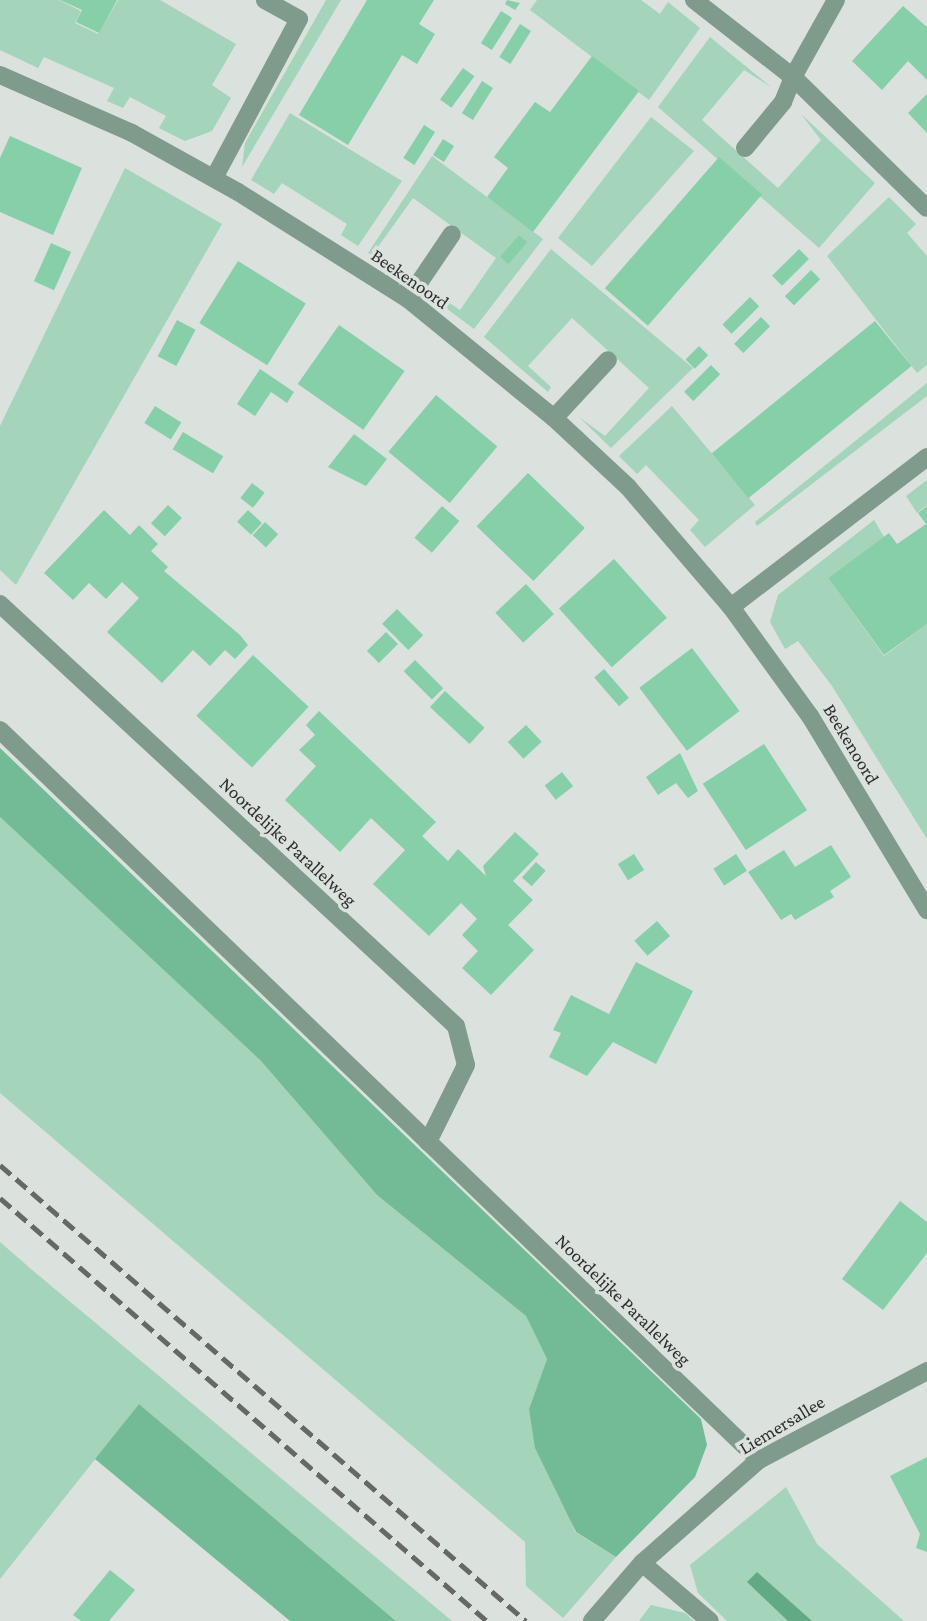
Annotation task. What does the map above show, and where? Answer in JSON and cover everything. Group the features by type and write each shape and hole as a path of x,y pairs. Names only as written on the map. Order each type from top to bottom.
{"street":[{"path":"214,178 299,19 265,0"},
{"path":"694,0 793,77 927,208"},
{"path":"745,148 783,103 793,77 836,0"},
{"name":"Beekenoord","path":"0,75 214,178 408,299 554,418 628,487 731,607 810,716 927,910"},
{"path":"408,299 452,234"},
{"path":"554,418 607,360"},
{"path":"731,607 927,457"},
{"name":"Noordelijke Parallelweg","path":"0,604 456,1026 466,1065 428,1142"},
{"name":"Noordelijke Parallelweg","path":"0,730 759,1460"},
{"name":"Liemersallee","path":"592,1621 642,1563 759,1460 927,1371"},
{"path":"642,1563 710,1621"}],"shaded area":[{"path":"0,0 59,0 81,11 75,23 98,34 118,0 160,0 236,44 212,85 231,98 212,131 185,141 159,128 166,116 130,97 123,108 107,101 114,88 44,57 38,68 0,50"},
{"path":"326,0 341,0 242,167 245,143"},
{"path":"537,0 641,0 660,14 668,2 700,28 649,100 530,10"},
{"path":"710,37 771,87 744,70 702,120 778,188 821,140 801,114 875,183 819,248 658,107"},
{"path":"290,113 402,181 358,246 341,235 347,224 282,183 274,194 251,180"},
{"path":"651,117 694,151 592,266 558,238"},
{"path":"432,156 543,239 474,329 430,296 433,292 460,310 496,258 413,198 375,251 400,268 397,273 368,253"},
{"path":"125,168 222,224 16,585 0,570 0,426"},
{"path":"889,197 916,224 907,233 927,256 927,365 917,373 827,256"},
{"path":"551,249 693,368 611,448 579,417 605,436 649,388 572,318 528,366 551,387 548,392 484,337"},
{"path":"927,383 927,396 757,526 755,522"},
{"path":"672,406 755,505 705,547 690,530 699,520 646,465 637,474 619,456"},
{"path":"927,480 927,505 917,513 906,496"},
{"path":"874,520 884,537 828,578 884,656 927,624 927,839 832,686 798,641 785,649 770,622 778,595"},
{"path":"0,748 701,1419 707,1445 695,1477 616,1557 576,1532 535,1448 529,1409 547,1359 526,1316 377,1195 261,1061 0,817"},
{"path":"0,817 261,1061 377,1195 526,1316 547,1359 529,1409 575,1532 616,1557 563,1618 526,1586 525,1542 0,1093"},
{"path":"0,1242 452,1621 396,1621 139,1404 0,1579"},
{"path":"139,1404 396,1621 290,1621 95,1459"},
{"path":"786,1487 817,1544 904,1621 727,1621 698,1593 690,1565"},
{"path":"757,1572 812,1621 788,1621 747,1582"},
{"path":"651,1605 685,1613 694,1621 639,1621"}],"building":[{"path":"60,0 117,0 99,33 76,22 82,10"},
{"path":"367,0 434,0 419,24 435,34 417,64 402,55 348,145 299,115"},
{"path":"507,0 520,3 515,10 505,4"},
{"path":"903,6 927,27 927,80 908,61 882,90 852,61"},
{"path":"501,11 512,18 492,50 481,43"},
{"path":"520,24 531,31 510,64 499,57"},
{"path":"592,56 639,91 533,232 487,197 508,168 494,157 535,102 550,112"},
{"path":"463,68 474,76 451,108 440,100"},
{"path":"482,81 493,88 473,120 462,113"},
{"path":"927,94 927,133 908,113"},
{"path":"424,125 435,132 414,165 403,158"},
{"path":"10,136 82,168 53,235 0,212 0,158"},
{"path":"443,139 454,146 444,162 433,155"},
{"path":"719,157 762,194 648,326 605,288"},
{"path":"519,235 527,242 508,264 500,257"},
{"path":"51,243 71,252 54,290 34,281"},
{"path":"799,249 809,259 782,286 772,276"},
{"path":"238,261 306,303 267,365 199,323"},
{"path":"811,270 820,279 794,305 785,296"},
{"path":"750,297 759,306 732,334 722,325"},
{"path":"761,317 770,326 743,353 734,344"},
{"path":"177,320 196,330 176,366 158,356"},
{"path":"875,321 912,366 748,498 712,453"},
{"path":"339,325 405,371 363,430 298,384"},
{"path":"699,346 708,355 695,369 686,359"},
{"path":"711,365 720,374 693,401 684,392"},
{"path":"260,369 294,392 287,403 271,392 255,416 237,404"},
{"path":"436,395 497,446 450,503 388,452"},
{"path":"155,406 181,422 171,439 144,423"},
{"path":"183,432 223,456 213,473 173,449"},
{"path":"354,434 387,459 366,486 328,467"},
{"path":"528,473 585,528 533,581 477,526"},
{"path":"252,483 265,493 253,508 240,498"},
{"path":"168,505 182,518 165,536 151,523"},
{"path":"442,506 459,521 432,553 414,538"},
{"path":"927,506 927,624 884,655 828,578 889,533 897,544 926,524 918,513"},
{"path":"104,510 130,535 139,525 158,544 151,551 168,567 164,571 240,635 248,645 235,659 225,650 210,666 193,650 162,683 107,632 139,598 122,582 106,599 89,583 73,600 44,573"},
{"path":"248,510 262,523 251,535 237,522"},
{"path":"265,522 278,534 266,547 253,535"},
{"path":"614,559 667,618 612,667 559,609"},
{"path":"526,584 554,614 523,643 495,613"},
{"path":"397,609 423,635 408,650 382,624"},
{"path":"386,632 398,644 379,663 367,651"},
{"path":"692,648 740,711 687,751 639,688"},
{"path":"253,655 309,707 252,768 196,716"},
{"path":"415,660 443,688 432,700 404,671"},
{"path":"604,669 629,698 619,706 594,678"},
{"path":"445,691 484,728 469,744 430,707"},
{"path":"319,711 436,822 422,836 448,861 458,849 486,876 483,866 515,832 539,854 513,881 533,900 508,925 534,950 491,995 462,968 478,951 462,935 477,919 461,903 429,936 373,884 405,850 371,818 340,852 285,800 316,766 299,750 315,735 306,725"},
{"path":"526,725 542,742 523,759 508,742"},
{"path":"764,744 807,810 746,850 703,784"},
{"path":"680,753 698,791 688,798 676,783 658,795 646,777"},
{"path":"562,772 573,786 556,800 545,786"},
{"path":"831,845 851,877 830,891 834,897 795,920 791,914 781,920 748,872 784,850 795,867"},
{"path":"634,854 644,870 628,880 618,864"},
{"path":"736,854 747,871 724,885 713,869"},
{"path":"536,862 546,871 532,886 522,878"},
{"path":"657,921 670,936 647,956 634,941"},
{"path":"636,962 693,991 656,1064 613,1042 587,1076 549,1057 561,1033 553,1030 571,995 609,1014"},
{"path":"900,1201 927,1222 927,1253 883,1310 842,1279"},
{"path":"927,1457 927,1552 916,1548 920,1534 890,1476"},
{"path":"110,1570 135,1590 109,1621 81,1621 73,1615"}],"railway":[{"path":"0,1165 526,1621"},
{"path":"0,1198 487,1621"}]}
